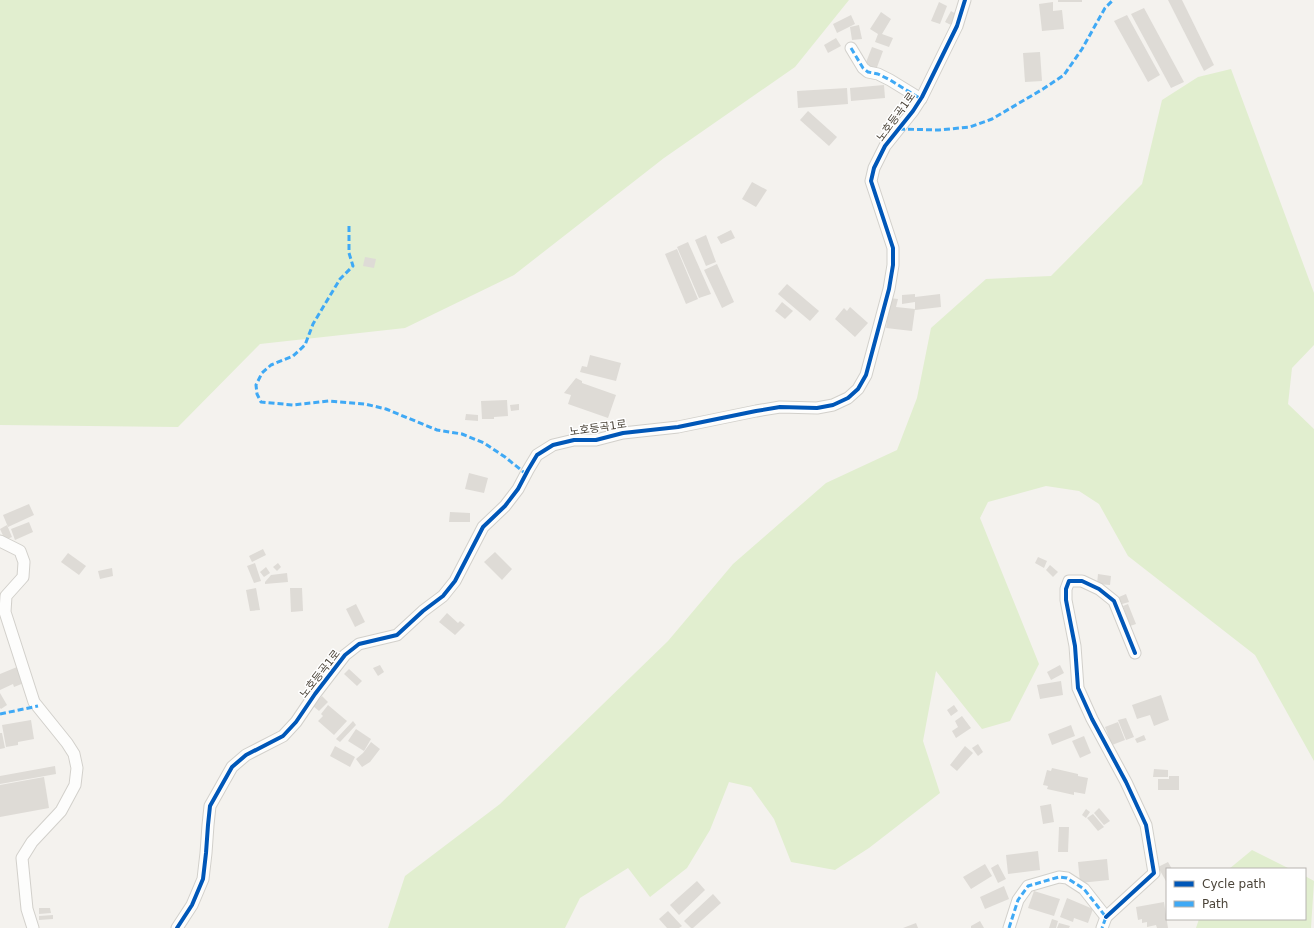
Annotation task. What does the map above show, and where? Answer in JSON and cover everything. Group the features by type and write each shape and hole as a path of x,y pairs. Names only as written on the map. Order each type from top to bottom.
{"street":[{"name":"노호등곡1로","path":"177,928 192,905 203,879 210,806 232,767 246,755 283,736 296,722 344,655 359,644 397,635 423,611 443,596 455,581 484,527 505,506 518,489 537,455 553,445 574,440 596,440 623,433 678,427 774,408 817,408 833,405 848,398 858,389 866,375 889,289 893,265 893,248 871,181 874,168 885,146 921,99 957,26 965,0"},
{"path":"851,48 863,68 868,72 878,74 890,80 921,99"},
{"path":"0,541 20,551 24,562 22,577 6,596 5,612 34,702 67,743 74,754 77,768 75,784 61,811 32,842 22,858 27,909 33,928"},
{"path":"1102,928 1106,917 1154,873 1146,824 1078,688 1075,646 1066,600 1066,589 1069,581 1082,581 1099,590 1114,601 1135,653"},
{"path":"1009,928 1018,900 1028,886 1059,877 1067,878 1084,889 1106,917"}],"green space":[{"path":"0,0 849,0 795,67 664,158 514,275 405,328 260,344 178,427 0,425"},
{"path":"1231,69 1314,293 1314,345 1292,368 1288,404 1314,429 1314,761 1255,655 1128,556 1099,504 1079,491 1046,486 988,502 980,518 1039,664 1010,721 982,729 936,671 923,741 940,793 869,848 835,870 791,862 774,819 751,787 729,782 710,830 687,868 650,897 628,868 580,898 565,928 388,928 405,876 500,804 668,641 733,564 826,483 897,450 917,398 931,328 986,279 1051,276 1142,184 1162,100 1198,77"},
{"path":"1252,850 1288,868 1230,868"},
{"path":"1306,877 1314,881 1311,928 1196,928 1199,920 1306,920"}],"building":[{"path":"1058,0 1082,0 1082,2 1058,2"},
{"path":"1168,0 1182,0 1214,65 1204,71"},
{"path":"939,2 947,6 940,24 931,21"},
{"path":"1053,2 1053,11 1062,10 1064,29 1042,31 1039,4"},
{"path":"1144,8 1184,82 1171,88 1131,14"},
{"path":"951,11 956,14 951,25 945,22"},
{"path":"881,12 891,19 882,34 893,38 889,47 875,42 878,34 870,29"},
{"path":"851,15 855,24 837,33 833,24"},
{"path":"1127,15 1160,75 1148,82 1114,21"},
{"path":"859,25 862,39 852,40 850,27"},
{"path":"836,38 841,46 828,53 824,45"},
{"path":"872,47 883,51 876,70 865,65"},
{"path":"1040,52 1042,81 1025,82 1023,53"},
{"path":"884,85 885,98 851,101 850,88"},
{"path":"847,88 848,104 798,108 797,91"},
{"path":"808,111 837,137 829,146 800,120"},
{"path":"752,182 767,190 756,207 742,199"},
{"path":"731,230 735,238 721,244 717,237"},
{"path":"706,235 716,262 706,266 695,240"},
{"path":"688,242 711,294 699,298 677,247"},
{"path":"677,249 698,299 686,304 665,254"},
{"path":"365,257 376,259 374,268 363,266"},
{"path":"717,264 734,302 722,308 704,270"},
{"path":"787,284 819,311 810,321 778,294"},
{"path":"915,294 915,297 940,294 941,307 915,310 915,302 902,304 902,295"},
{"path":"890,298 898,299 896,307 915,309 912,331 886,328"},
{"path":"782,302 793,311 785,319 775,311"},
{"path":"850,307 868,323 855,337 835,319 844,308 847,311"},
{"path":"590,355 621,363 616,381 580,372 582,366 587,367"},
{"path":"576,378 582,381 582,383 616,395 608,418 568,404 571,395 564,393"},
{"path":"507,400 508,416 494,417 494,419 482,419 481,401"},
{"path":"519,404 519,410 511,411 510,405"},
{"path":"466,414 478,415 478,421 465,420"},
{"path":"469,473 488,478 484,493 465,489"},
{"path":"29,504 34,515 8,527 3,515"},
{"path":"450,512 470,513 470,522 449,522"},
{"path":"29,522 33,532 15,540 11,529"},
{"path":"7,525 12,537 5,540 0,529"},
{"path":"263,549 266,555 252,562 249,556"},
{"path":"495,552 512,569 502,580 484,562"},
{"path":"68,553 86,566 79,575 61,562"},
{"path":"1038,557 1047,561 1044,568 1035,563"},
{"path":"255,563 261,581 254,583 247,566"},
{"path":"278,563 281,567 277,571 273,567"},
{"path":"1050,565 1058,572 1053,577 1046,570"},
{"path":"266,567 270,573 264,577 260,572"},
{"path":"112,568 113,576 100,579 98,571"},
{"path":"287,573 288,582 265,584 271,575"},
{"path":"1098,574 1111,576 1110,585 1097,584"},
{"path":"256,588 260,610 250,611 246,590"},
{"path":"290,588 302,588 303,611 291,612"},
{"path":"1126,594 1129,602 1122,604 1119,597"},
{"path":"356,604 365,622 355,627 346,609"},
{"path":"1128,604 1136,624 1130,626 1123,606"},
{"path":"447,613 458,623 460,621 465,625 455,635 439,622"},
{"path":"380,665 384,672 378,676 373,668"},
{"path":"1060,665 1064,673 1051,680 1047,672"},
{"path":"17,667 24,683 14,687 13,684 0,690 0,674"},
{"path":"349,669 362,681 357,686 344,674"},
{"path":"1061,681 1063,695 1040,699 1037,685"},
{"path":"0,693 7,705 1,709 0,708"},
{"path":"1161,695 1169,720 1154,726 1150,715 1137,719 1132,705"},
{"path":"322,696 328,702 319,711 313,706"},
{"path":"328,705 347,721 334,735 318,721 323,716 321,714"},
{"path":"954,705 958,711 951,716 947,710"},
{"path":"962,716 971,728 956,738 952,731 958,727 955,721"},
{"path":"1126,718 1134,737 1126,740 1118,720"},
{"path":"31,720 34,739 18,742 18,745 6,747 2,725"},
{"path":"353,721 356,725 340,742 336,739"},
{"path":"1118,722 1125,740 1112,745 1105,727"},
{"path":"1071,725 1075,736 1052,745 1048,734"},
{"path":"356,729 371,739 364,751 348,741"},
{"path":"0,733 2,733 5,748 0,749"},
{"path":"1144,735 1146,740 1137,743 1135,739"},
{"path":"1084,736 1091,753 1080,758 1072,741"},
{"path":"371,742 380,749 370,762 362,767 356,759 363,753"},
{"path":"978,744 983,752 978,756 972,748"},
{"path":"335,746 355,757 350,767 330,756"},
{"path":"965,746 973,753 957,771 950,765"},
{"path":"55,766 56,774 0,784 0,776"},
{"path":"1052,768 1088,778 1085,794 1074,792 1074,795 1047,789 1048,786 1043,785 1047,770 1051,771"},
{"path":"1154,769 1168,770 1168,777 1153,777"},
{"path":"1169,776 1179,776 1179,790 1158,790 1158,779 1169,779"},
{"path":"44,777 49,808 0,817 0,785"},
{"path":"1051,804 1054,822 1043,824 1040,806"},
{"path":"1099,808 1110,821 1104,825 1094,813"},
{"path":"1086,809 1090,812 1086,818 1082,815"},
{"path":"1093,814 1104,827 1098,831 1087,818"},
{"path":"1059,827 1069,827 1068,852 1058,852"},
{"path":"1038,851 1040,870 1008,874 1006,855"},
{"path":"1107,859 1109,880 1080,883 1078,862"},
{"path":"1168,862 1171,868 1166,868 1166,881 1158,867"},
{"path":"985,864 992,876 971,889 963,877"},
{"path":"998,864 1006,879 998,883 991,868"},
{"path":"697,881 705,890 679,915 670,905"},
{"path":"1004,886 1009,899 985,909 980,897"},
{"path":"1034,891 1060,899 1054,916 1028,908"},
{"path":"713,894 721,903 693,928 691,928 684,921"},
{"path":"1067,898 1093,909 1088,923 1074,918 1073,922 1060,917"},
{"path":"1164,902 1168,928 1157,928 1156,925 1147,927 1147,922 1142,923 1142,919 1138,920 1136,907"},
{"path":"39,908 50,908 51,913 39,914"},
{"path":"668,911 682,926 679,928 667,928 659,919"},
{"path":"53,915 53,919 39,920 39,916"},
{"path":"1052,919 1058,921 1056,928 1049,928"},
{"path":"980,921 984,928 971,928 971,926"},
{"path":"916,923 918,928 903,928"},
{"path":"1059,923 1070,926 1069,928 1057,928"}],"marked path":[{"path":"899,129 939,130 970,127 992,119 1043,89 1064,75 1082,49 1105,8 1113,0"},
{"path":"851,48 863,68 868,72 878,74 890,80 921,99"},
{"path":"349,226 349,253 353,266 340,279 313,324 305,345 293,356 271,365 262,373 256,385 257,394 261,402 293,405 329,401 365,404 386,409 437,430 462,434 484,443 505,457 526,474"},
{"path":"0,714 38,706"},
{"path":"1009,928 1018,900 1028,886 1059,877 1067,878 1084,889 1106,917 1102,928"}],"cycle path":[{"path":"177,928 192,905 203,879 210,806 232,767 246,755 283,736 296,722 345,655 359,644 397,635 423,611 443,596 455,581 483,527 505,506 518,489 537,455 553,445 574,440 596,440 623,433 678,427 780,407 817,408 833,405 848,398 858,389 866,375 889,289 893,265 893,248 871,181 874,168 885,146 913,111 922,97 957,26 965,0"},
{"path":"1106,917 1154,873 1146,825 1126,782 1092,719 1078,688 1075,646 1066,600 1066,589 1069,581 1082,581 1099,589 1114,601 1135,653"}]}
